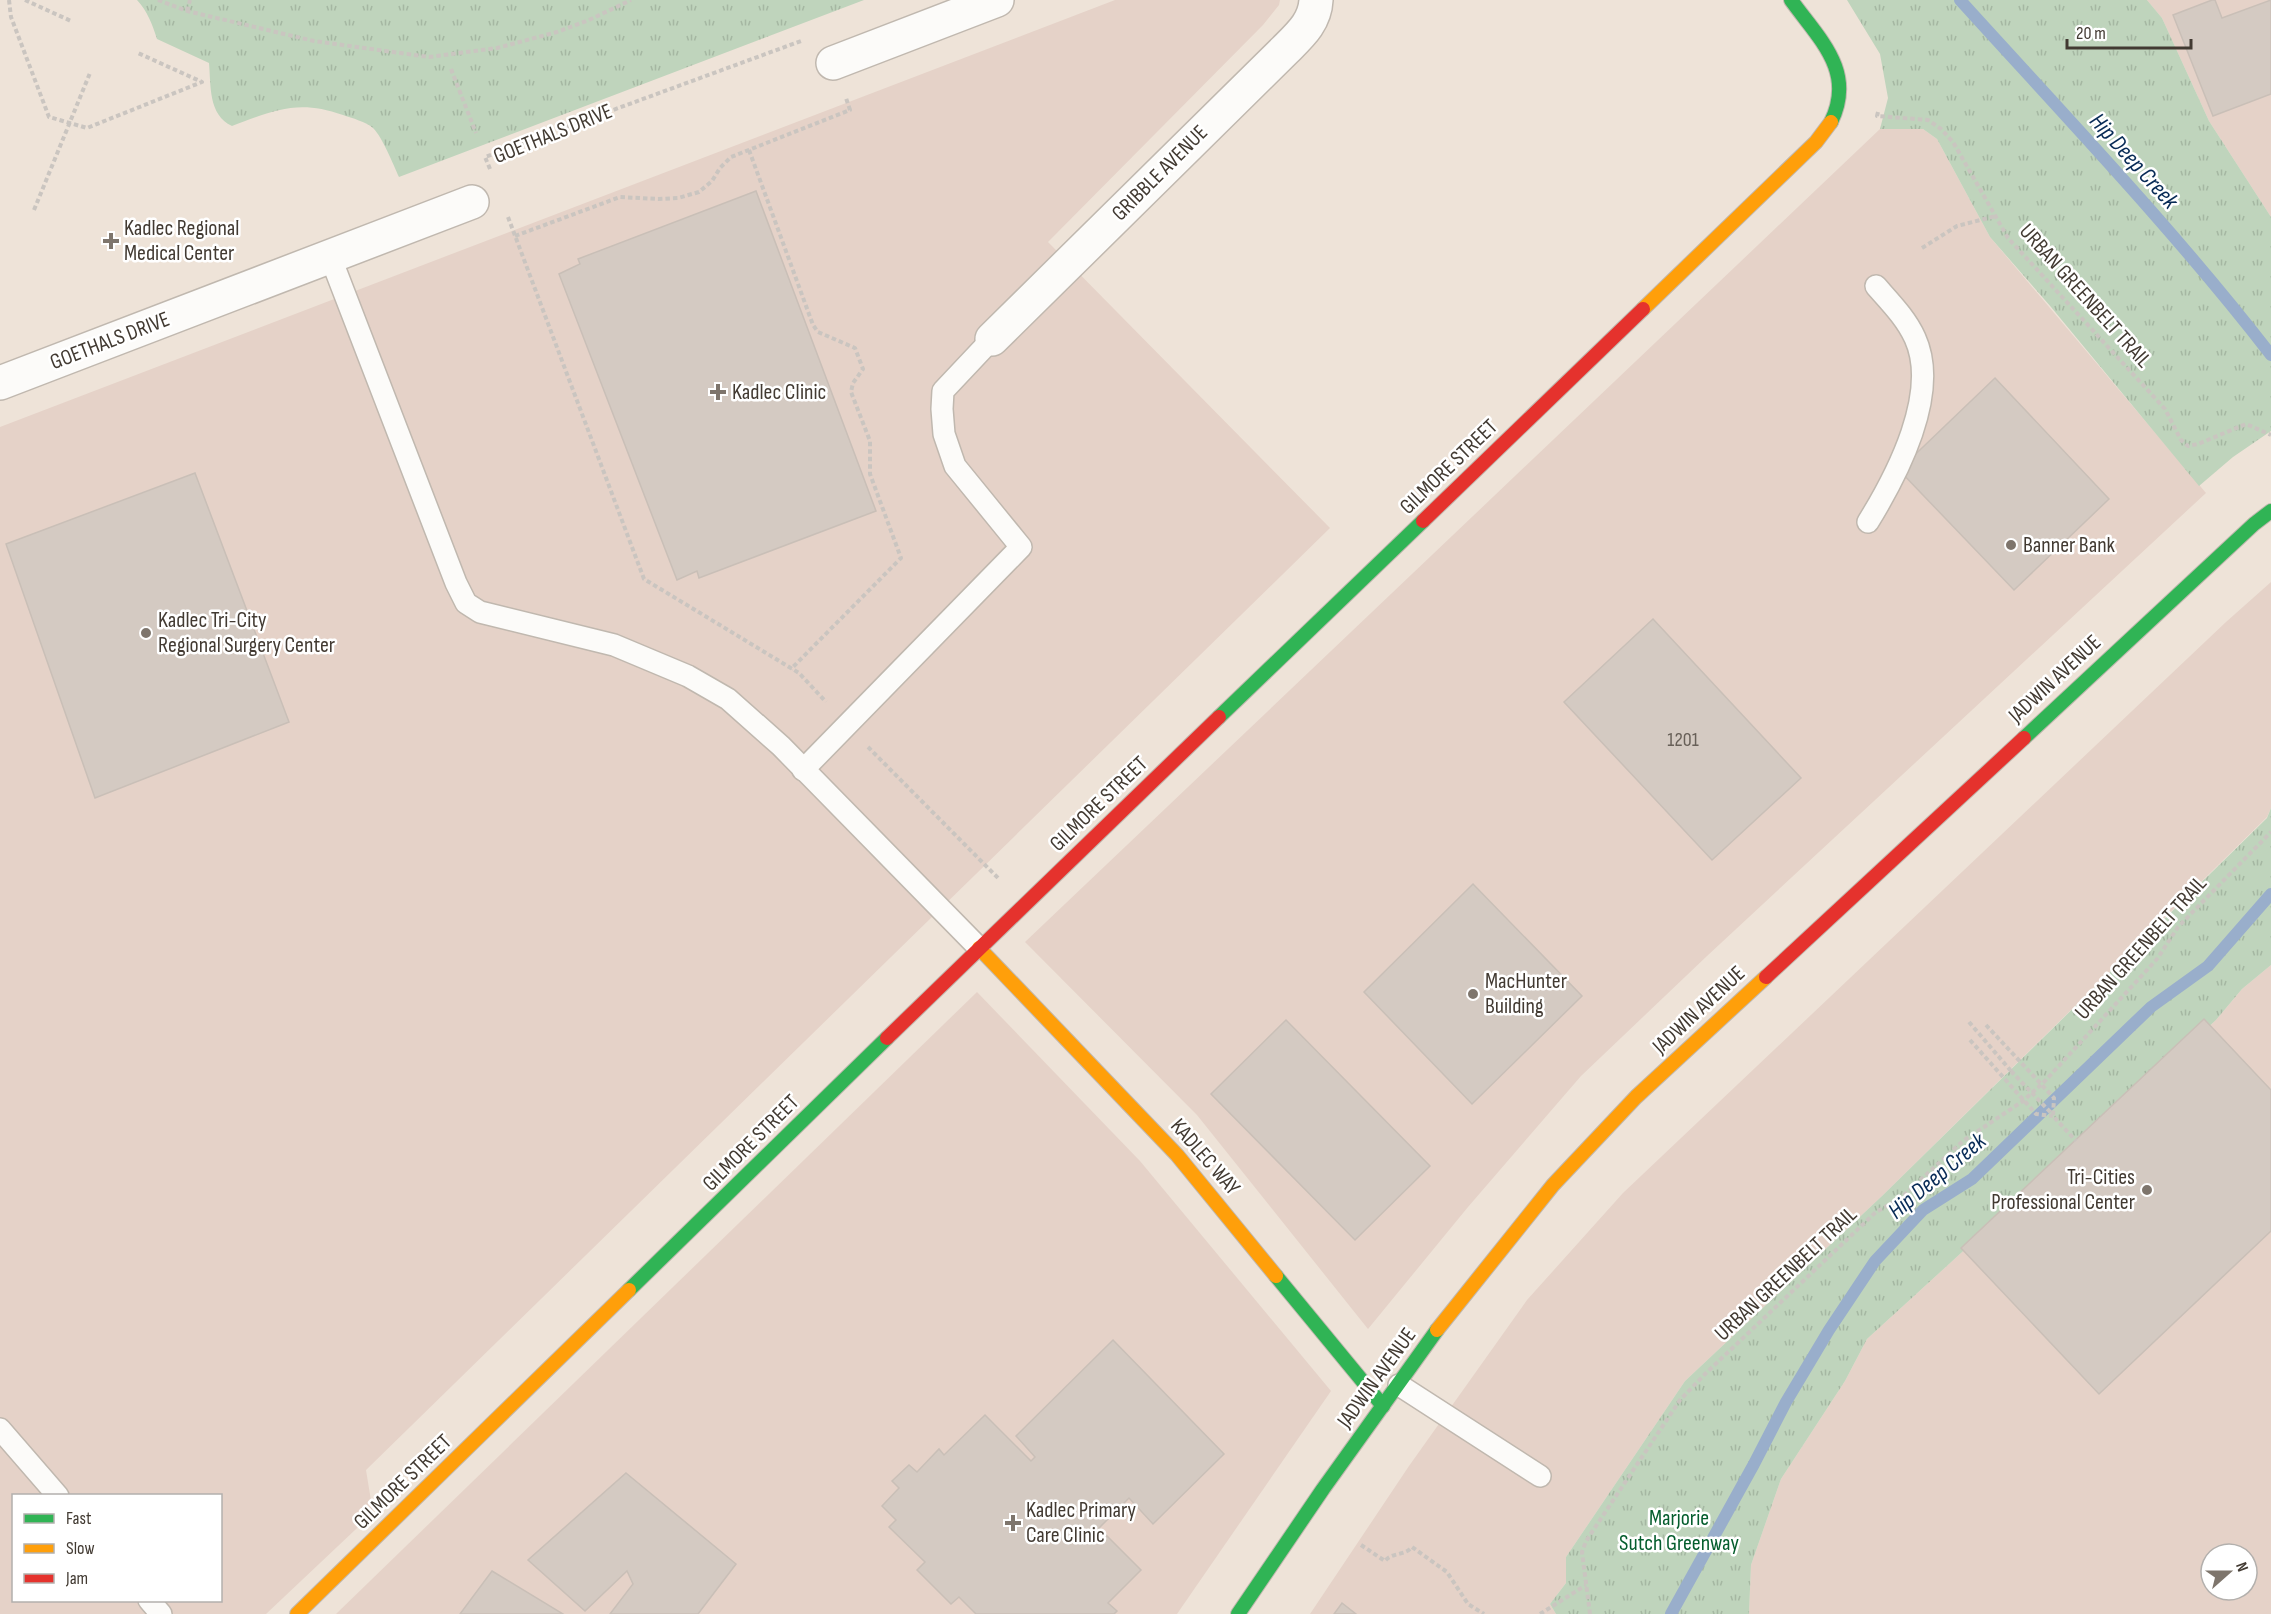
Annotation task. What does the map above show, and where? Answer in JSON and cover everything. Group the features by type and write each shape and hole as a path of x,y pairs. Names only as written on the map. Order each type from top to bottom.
{"street":[{"path":"833,63 997,0"},
{"name":"GRIBBLE AVENUE","path":"992,339 1292,43 1313,17 1316,0"},
{"name":"GILMORE STREET","path":"297,1614 979,948 1823,134 1840,104 1842,86 1840,77 1830,57 1791,0"},
{"name":"GOETHALS DRIVE","path":"0,383 485,197"},
{"name":"JADWIN AVENUE","path":"1238,1614 1448,1315 1553,1185 1636,1097 1958,801 2059,704 2254,524 2271,511"},
{"name":"KADLEC WAY","path":"979,948 1177,1155 1383,1406"}],"lane":[{"path":"330,256 466,603 490,615 614,645 688,676 728,699 803,770 979,948"},
{"path":"1868,522 1901,457 1919,410 1923,370 1916,339 1903,318 1876,286"},
{"path":"803,770 1021,546 955,466 944,434 943,391 992,339"},
{"path":"1398,1385 1540,1476"},
{"path":"0,1429 56,1494"},
{"path":"151,1602 160,1614"}],"path":[{"path":"9,0 11,17 49,117 87,128 202,82 138,53"},
{"path":"26,0 71,21"},
{"path":"158,0 187,11 314,41 429,57 497,48 557,32 631,0"},
{"path":"187,11 190,0"},
{"name":"GOETHALS DRIVE","path":"485,197 485,157 821,33 833,63"},
{"path":"515,236 620,197 658,200 678,198 699,192 712,181 720,168 732,157 850,110 833,63"},
{"path":"451,69 476,134"},
{"path":"34,210 90,74"},
{"name":"URBAN GREENBELT TRAIL","path":"1879,108 1878,116 1928,120 1941,129 1953,142 2008,238 2165,409 2181,440 2188,446 2246,424 2271,435"},
{"path":"749,150 813,326 818,333 855,348 863,369 853,383 851,392 870,441 870,474 901,558 791,669"},
{"path":"485,197 515,236 644,579 799,673 847,725 1025,905"},
{"path":"1922,248 1957,226 1996,216"},
{"name":"URBAN GREENBELT TRAIL","path":"1590,1614 1582,1552 1586,1541 1680,1400 1693,1385 1876,1212 1902,1197 1963,1140 2023,1101 2045,1081 2157,959 2178,927 2271,832"},
{"path":"1969,1022 2076,1141"},
{"path":"1986,1024 2054,1098 2053,1116"},
{"path":"1970,1040 2037,1114 2053,1116"},
{"path":"1362,1545 1385,1562 1389,1556 1408,1552 1412,1547 1447,1572 1468,1604 1484,1614"},
{"path":"1540,1614 1586,1585"}],"shaded area":[{"path":"1115,0 1280,0 1279,5 1263,25 1048,242 1330,528 366,1470 373,1513 266,1614 0,1614 0,427"},
{"path":"2147,0 2271,0 2271,217 2209,121 2162,18"},
{"path":"1880,129 1923,129 1937,139 1990,237 2206,493 1707,956 1581,1076 1468,1207 1368,1329 1197,1115 1025,942"},
{"path":"2271,582 2271,808 2267,817 1882,1196 1685,1381 1566,1557 1566,1583 1550,1604 1556,1614 1310,1614 1409,1466 1527,1300 1623,1193"},
{"path":"2271,965 2271,1614 1749,1614 1751,1565 1781,1479 1845,1381 1867,1339 2216,1020 2242,989"},
{"path":"977,992 1140,1161 1331,1391 1177,1614 336,1614"}],"green space":[{"path":"137,0 864,0 399,177 377,132 363,122 343,115 327,110 299,107 274,111 232,126 224,121 212,99 209,63 157,39 147,14"},
{"path":"1847,0 2147,0 2162,18 2209,121 2271,217 2271,431 2233,457 2199,486 1990,237 1937,139 1923,129 1880,129 1888,98 1880,54"},
{"name":"Marjorie Sutch Greenway","path":"2271,808 2271,965 2242,989 2216,1020 1867,1339 1845,1381 1781,1479 1751,1565 1749,1614 1556,1614 1550,1604 1566,1583 1566,1557 1685,1381 1882,1196 2267,818"}],"building":[{"path":"2215,0 2222,18 2271,0 2271,94 2213,116 2173,15"},
{"name":"Kadlec Clinic","path":"756,191 876,511 699,578 697,571 677,580 559,274 580,264 578,259"},
{"path":"1995,378 2109,499 2014,590 1899,470"},
{"name":"Kadlec Tri-City Regional Surgery Center","path":"195,473 289,722 95,798 6,544"},
{"path":"1653,619 1801,778 1712,860 1564,702"},
{"name":"MacHunter Building","path":"1473,884 1582,996 1472,1104 1364,992"},
{"name":"Tri-Cities Professional Center","path":"2204,1019 2271,1090 2271,1231 2099,1394 1961,1248"},
{"path":"1286,1020 1430,1166 1355,1240 1211,1094"},
{"path":"1113,1340 1224,1454 1153,1524 1129,1498 1099,1528 1141,1570 1108,1603 1117,1611 1114,1614 976,1614 959,1597 951,1604 917,1570 925,1562 889,1527 896,1520 882,1506 899,1488 892,1481 909,1465 917,1472 939,1449 944,1455 985,1415 1031,1461 1035,1457 1016,1436"},
{"path":"626,1473 736,1564 698,1614 610,1614 633,1584 627,1571 585,1611 528,1560"},
{"path":"492,1571 563,1614 460,1614"},
{"path":"1342,1603 1356,1614 1334,1614"}],"waterway":[{"name":"Hip Deep Creek","path":"1960,0 2158,219 2271,355"},
{"name":"Hip Deep Creek","path":"1671,1614 1786,1402 1829,1330 1875,1261 1923,1210 1972,1179 2151,1007 2208,966 2271,894"}],"traffic: fast":[{"path":"1791,0 1823,42 1837,71 1838,104 1831,122"},
{"path":"2024,738 2254,524 2271,511"},
{"path":"1219,717 1423,521"},
{"path":"629,1290 887,1038"},
{"path":"1276,1276 1383,1406"},
{"path":"1238,1614 1323,1489 1437,1330"}],"traffic: slow":[{"path":"1643,309 1816,142 1831,122"},
{"path":"979,948 1177,1155 1276,1276"},
{"path":"1437,1330 1553,1185 1636,1097 1766,977"},
{"path":"297,1614 629,1290"}],"traffic: jam":[{"path":"1423,521 1643,309"},
{"path":"887,1038 1219,717"},
{"path":"1766,977 2024,738"}],"place":[{"name":"Kadlec Regional Medical Center","path":"111,241"},
{"name":"Kadlec Clinic","path":"718,392"},
{"name":"Banner Bank","path":"2011,545"},
{"name":"Kadlec Tri-City Regional Surgery Center","path":"146,633"},
{"name":"MacHunter Building","path":"1473,994"},
{"name":"Tri-Cities Professional Center","path":"2147,1190"},
{"name":"Kadlec Primary Care Clinic","path":"1013,1523"}]}
